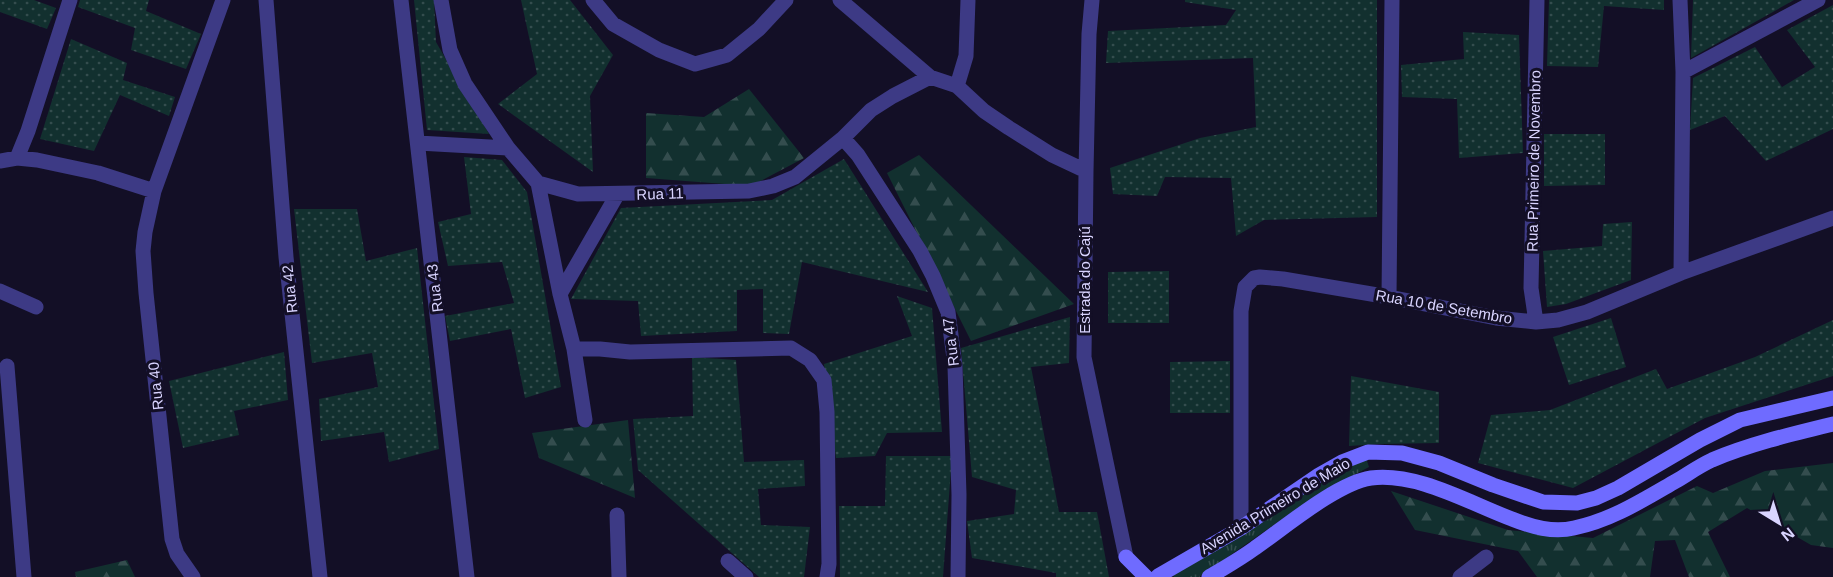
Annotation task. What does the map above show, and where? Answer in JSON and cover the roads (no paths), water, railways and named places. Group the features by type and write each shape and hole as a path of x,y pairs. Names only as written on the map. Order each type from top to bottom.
{"main road":[{"name":"Avenida Primeiro de Maio","path":"1152,577 1241,528 1319,475 1342,462 1368,452 1402,453 1439,463 1543,502 1578,503 1618,488 1700,440 1740,420 1833,398"},
{"name":"Avenida Primeiro de Maio","path":"1209,577 1253,550 1317,504 1350,485 1369,478 1396,477 1434,487 1482,508 1545,530 1572,529 1630,508 1710,461 1783,436 1833,424"},
{"path":"1126,557 1152,577"},
{"name":"Estrada do Cajú","path":"1126,557 1130,577"}],"street":[{"path":"17,158 32,120 70,0"},
{"name":"Rua 40","path":"193,577 177,554 172,539 143,251 154,191 223,0"},
{"name":"Rua 42","path":"266,0 286,257 320,577"},
{"name":"Rua 43","path":"401,0 468,577"},
{"path":"441,0 450,50 465,84 508,148 538,183 560,294 574,349 585,420"},
{"path":"593,0 613,24 659,50 695,64 727,55 759,29 786,0"},
{"path":"840,0 930,77 957,86 984,111 1009,128 1052,155 1086,171"},
{"path":"957,86 966,56 968,0"},
{"name":"Estrada do Cajú","path":"1092,0 1089,34 1084,357 1126,557"},
{"path":"1389,297 1392,0"},
{"name":"Rua Primeiro de Novembro","path":"1536,322 1531,288 1537,0"},
{"path":"1680,0 1683,72 1681,273"},
{"path":"1683,72 1818,0"},
{"name":"Rua 11","path":"538,183 578,194 617,195 749,191 773,186 795,177 843,138 871,110 930,77"},
{"name":"Rua 47","path":"843,138 858,155 920,251 948,312 955,366 959,495 958,577"},
{"path":"418,143 508,148"},
{"path":"0,161 17,158 37,160 98,173 154,191"},
{"path":"560,294 617,195"},
{"name":"Rua 10 de Setembro","path":"1241,528 1240,311 1245,287 1254,278 1283,279 1496,318 1536,322 1558,320 1587,312 1681,273 1833,218"},
{"path":"0,291 36,307"},
{"path":"574,349 600,348 630,351 791,348 810,360 824,380 827,412 829,564 826,577"},
{"path":"7,366 24,577"},
{"path":"618,515 619,577"},
{"path":"1460,577 1486,558"},
{"path":"728,561 746,577"}]}
